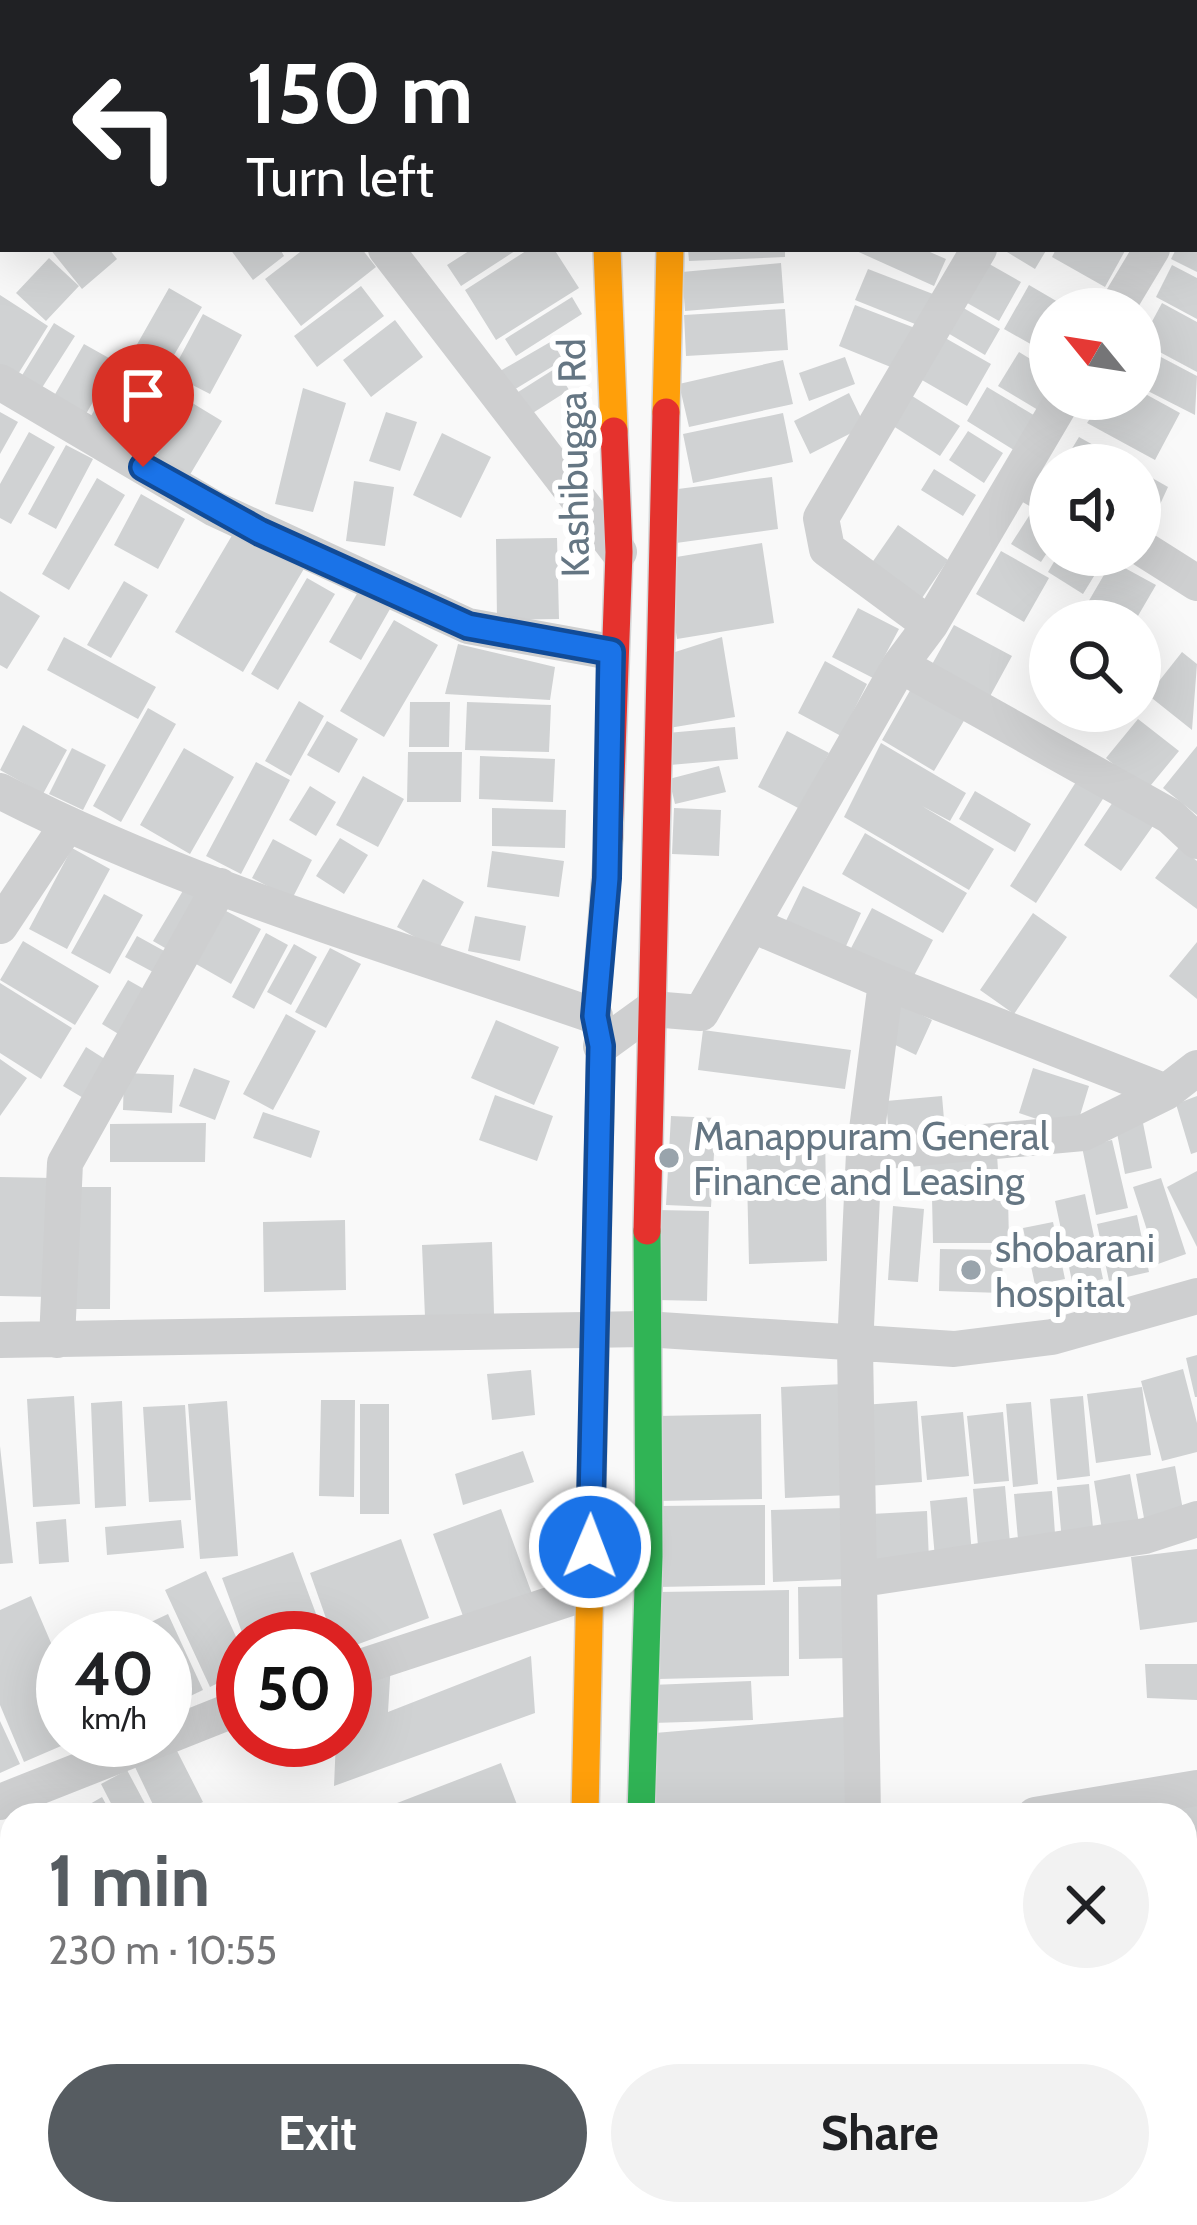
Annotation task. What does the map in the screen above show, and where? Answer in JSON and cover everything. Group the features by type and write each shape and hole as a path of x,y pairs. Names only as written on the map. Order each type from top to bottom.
{"main road":[{"name":"Kashibugga Rd","path":"585,1803 598,1031 607,878 611,652 619,552 607,252"},
{"path":"641,1803 650,1556 645,1329 670,252"}],"street":[{"path":"388,252 619,552"},
{"path":"930,626 827,549 821,518 977,252"},
{"path":"1129,288 1150,252"},
{"path":"0,382 215,509 468,626 611,652"},
{"path":"0,790 67,825 598,1031 652,1009 701,1013 900,665 930,626 1052,420"},
{"path":"1017,478 1029,485"},
{"path":"1161,561 1197,584"},
{"path":"900,665 1170,816 1197,841"},
{"path":"0,926 67,825"},
{"path":"57,1340 65,1163 220,886"},
{"path":"754,926 1166,1092"},
{"path":"863,1803 855,1347 865,1153 886,982"},
{"path":"865,1153 1083,1133 1166,1092 1197,1068"},
{"path":"0,1340 645,1329 855,1347 954,1349 1052,1337 1197,1296"},
{"path":"862,1579 1144,1536 1197,1519"},
{"path":"372,1663 589,1592"},
{"path":"0,1802 88,1767"},
{"path":"1107,1803 1197,1788"}],"building":[{"path":"52,252 111,252 117,259 82,289"},
{"path":"232,252 282,252 284,256 253,280"},
{"path":"300,252 364,252 376,267 301,326 265,279"},
{"path":"467,252 513,252 461,286 447,265"},
{"path":"524,252 556,252 579,288 496,340 465,290"},
{"path":"688,252 785,252 785,257 689,261"},
{"path":"859,252 930,252 946,259 934,286"},
{"path":"1007,252 1045,252 1035,269"},
{"path":"1054,252 1124,252 1105,287 1052,257"},
{"path":"1174,252 1197,252 1197,272 1171,259"},
{"path":"49,258 79,286 46,321 16,293"},
{"path":"984,261 1021,282 999,321 962,300"},
{"path":"781,263 784,303 685,311 682,272"},
{"path":"1172,265 1197,278 1197,319 1161,300 1160,288"},
{"path":"868,269 933,294 920,326 855,300"},
{"path":"1029,285 1034,288 1029,288 1029,343 1004,329"},
{"path":"361,286 384,316 317,367 294,336"},
{"path":"169,288 202,307 163,374 131,355"},
{"path":"0,295 48,326 15,379 0,370"},
{"path":"572,297 582,314 516,356 505,339"},
{"path":"855,305 915,328 898,370 839,346"},
{"path":"1161,305 1197,322 1197,372 1161,353"},
{"path":"960,306 1000,329 985,355 946,332"},
{"path":"785,309 788,350 686,356 684,315"},
{"path":"203,314 242,335 210,394 171,374"},
{"path":"395,320 423,357 371,397 343,360"},
{"path":"54,323 75,336 38,394 18,382"},
{"path":"940,335 991,364 967,406 915,376"},
{"path":"552,341 563,360 507,394 495,374"},
{"path":"84,344 116,362 86,414 54,396"},
{"path":"1019,352 1029,358 1029,405 998,386"},
{"path":"126,357 164,379 125,444 88,421"},
{"path":"845,357 855,384 809,401 799,373"},
{"path":"1161,357 1197,376 1195,415 1161,398"},
{"path":"783,360 793,404 689,427 679,384"},
{"path":"556,368 569,390 528,416 515,394"},
{"path":"987,387 1035,420 1017,452 967,421"},
{"path":"303,388 346,403 313,512 275,504"},
{"path":"163,389 183,400 150,458 130,446"},
{"path":"849,393 865,426 810,454 794,421"},
{"path":"909,394 960,426 940,456 890,424"},
{"path":"189,401 222,421 185,483 152,463"},
{"path":"1161,403 1180,413 1161,449 1161,444 1126,444 1087,423 1161,420"},
{"path":"0,412 18,422 0,454"},
{"path":"386,412 417,422 400,471 369,461"},
{"path":"783,413 793,462 693,483 683,434"},
{"path":"968,431 1003,453 984,483 949,460"},
{"path":"29,432 55,447 11,524 0,518 0,484"},
{"path":"442,433 491,457 461,518 413,495"},
{"path":"66,445 93,459 56,529 28,514"},
{"path":"934,469 976,495 963,516 921,490"},
{"path":"772,477 778,529 676,543 670,490"},
{"path":"97,478 125,495 69,590 42,574"},
{"path":"354,481 394,487 385,546 346,541"},
{"path":"141,494 185,519 158,569 114,545"},
{"path":"1029,516 1029,555 1011,544"},
{"path":"898,525 948,560 920,601 869,567"},
{"path":"237,527 305,567 243,672 175,632"},
{"path":"557,538 559,619 497,620 496,539"},
{"path":"762,543 774,623 677,639 664,559"},
{"path":"1001,551 1029,567 1029,576 1049,578 1036,600 1029,600 1024,622 976,594"},
{"path":"1054,576 1094,576 1083,594"},
{"path":"1103,576 1140,576 1156,585 1147,600 1089,600"},
{"path":"307,578 335,594 278,690 251,674"},
{"path":"124,581 148,595 111,658 87,645"},
{"path":"0,591 40,616 7,669 0,665"},
{"path":"358,592 390,609 361,660 329,642"},
{"path":"858,608 899,629 873,678 832,657"},
{"path":"394,620 438,645 384,737 340,711"},
{"path":"954,625 1012,656 988,700 930,668"},
{"path":"64,637 156,687 138,719 47,670"},
{"path":"722,637 735,717 669,728 672,653"},
{"path":"458,644 555,667 550,700 445,694"},
{"path":"1182,652 1197,664 1192,730 1161,705 1161,679"},
{"path":"825,661 867,684 841,736 798,713"},
{"path":"912,687 965,719 934,771 882,740"},
{"path":"299,701 324,716 291,776 265,761"},
{"path":"410,702 450,702 449,747 409,747"},
{"path":"467,702 551,705 549,752 465,750"},
{"path":"148,708 176,724 121,822 93,806"},
{"path":"327,721 358,739 339,773 307,755"},
{"path":"23,725 67,750 43,794 0,770"},
{"path":"735,727 738,759 670,765 667,733"},
{"path":"787,731 829,753 800,809 758,787"},
{"path":"1127,732 1155,732 1179,751 1146,791 1106,758"},
{"path":"881,743 966,793 950,821 922,806 994,849 969,890 844,817"},
{"path":"1197,746 1197,815 1163,788"},
{"path":"72,748 106,765 83,810 49,794"},
{"path":"184,748 234,777 190,854 140,825"},
{"path":"408,752 462,752 461,802 407,802"},
{"path":"480,756 555,759 553,802 479,799"},
{"path":"256,762 290,780 241,874 206,856"},
{"path":"719,766 726,792 675,804 669,779"},
{"path":"1081,774 1108,791 1036,903 1010,886"},
{"path":"363,776 404,799 378,847 336,825"},
{"path":"310,786 336,802 316,836 289,820"},
{"path":"975,791 1031,824 1015,852 959,819"},
{"path":"1117,796 1155,823 1121,871 1084,845"},
{"path":"492,808 566,810 565,848 492,846"},
{"path":"674,808 721,810 719,856 672,854"},
{"path":"865,833 967,893 943,933 842,874"},
{"path":"340,838 368,855 344,894 316,876"},
{"path":"273,839 312,860 292,899 252,878"},
{"path":"1179,847 1197,861 1197,909 1155,878"},
{"path":"72,848 110,869 67,949 29,929"},
{"path":"492,851 564,861 559,897 487,887"},
{"path":"423,879 464,902 438,950 397,927"},
{"path":"803,886 861,913 841,957 782,929"},
{"path":"184,889 203,900 172,952 153,941"},
{"path":"104,894 143,915 110,974 71,953"},
{"path":"872,908 933,940 910,983 849,952"},
{"path":"226,911 261,929 231,984 196,964"},
{"path":"1033,913 1067,937 1014,1014 980,990"},
{"path":"475,916 526,926 520,961 468,951"},
{"path":"266,933 288,945 254,1009 232,997"},
{"path":"137,936 177,958 166,979 125,957"},
{"path":"23,941 99,986 75,1025 0,980"},
{"path":"1197,942 1197,999 1169,976"},
{"path":"294,944 317,957 291,1005 267,992"},
{"path":"330,948 361,964 326,1028 295,1012"},
{"path":"128,980 151,993 125,1038 102,1024"},
{"path":"0,983 72,1028 41,1079 0,1053"},
{"path":"900,1004 932,1020 916,1055 883,1039"},
{"path":"286,1014 316,1031 273,1110 243,1094"},
{"path":"496,1020 559,1047 534,1105 471,1078"},
{"path":"703,1030 851,1050 845,1089 698,1070"},
{"path":"86,1047 108,1061 85,1099 63,1086"},
{"path":"0,1059 27,1078 0,1116"},
{"path":"194,1068 230,1081 215,1120 179,1106"},
{"path":"1033,1068 1089,1086 1075,1132 1019,1113"},
{"path":"124,1073 174,1075 172,1113 123,1110"},
{"path":"495,1095 553,1116 537,1161 479,1140"},
{"path":"942,1096 945,1131 889,1136 886,1101"},
{"path":"1197,1096 1197,1152 1191,1154 1176,1104"},
{"path":"263,1112 320,1131 311,1158 253,1138"},
{"path":"671,1116 716,1118 711,1207 666,1205"},
{"path":"206,1123 205,1162 110,1162 110,1124"},
{"path":"1143,1123 1152,1168 1125,1174 1116,1128"},
{"path":"825,1131 827,1261 749,1264 746,1133"},
{"path":"1112,1140 1128,1208 1096,1215 1082,1147"},
{"path":"997,1154 999,1187 922,1192 920,1160"},
{"path":"1197,1171 1197,1247 1167,1187"},
{"path":"0,1177 53,1178 50,1297 0,1296"},
{"path":"1161,1178 1186,1254 1158,1264 1133,1187"},
{"path":"71,1187 111,1187 110,1309 70,1309"},
{"path":"1085,1194 1103,1279 1073,1286 1055,1201"},
{"path":"1008,1196 1009,1243 933,1243 932,1197"},
{"path":"893,1206 924,1209 918,1282 888,1280"},
{"path":"657,1210 709,1211 707,1301 656,1300"},
{"path":"1137,1215 1149,1272 1109,1281 1097,1224"},
{"path":"345,1220 346,1290 264,1292 263,1222"},
{"path":"1053,1222 1065,1279 1035,1285 1023,1228"},
{"path":"492,1242 494,1314 425,1317 422,1245"},
{"name":"shobarani hospital","path":"940,1249 1003,1250 1002,1293 939,1291"},
{"path":"1197,1355 1197,1397 1195,1397 1186,1358"},
{"path":"1183,1369 1197,1423 1197,1452 1162,1461 1141,1381"},
{"path":"531,1370 535,1415 492,1420 487,1374"},
{"path":"844,1384 849,1495 785,1498 781,1387"},
{"path":"1142,1387 1151,1455 1096,1463 1087,1394"},
{"path":"74,1396 80,1504 33,1507 27,1399"},
{"path":"1083,1396 1090,1476 1057,1480 1050,1399"},
{"path":"321,1400 355,1400 354,1497 319,1496"},
{"path":"122,1401 126,1506 95,1508 91,1403"},
{"path":"227,1401 238,1556 200,1559 188,1404"},
{"path":"917,1401 922,1482 868,1486 863,1405"},
{"path":"1031,1402 1038,1484 1013,1487 1006,1404"},
{"path":"360,1404 389,1404 389,1514 360,1514"},
{"path":"185,1405 191,1500 149,1502 143,1407"},
{"path":"963,1412 969,1476 927,1480 921,1416"},
{"path":"1003,1412 1009,1481 974,1484 967,1416"},
{"path":"761,1414 762,1499 658,1501 657,1416"},
{"path":"0,1446 13,1563 0,1564"},
{"path":"523,1451 534,1482 463,1505 455,1474"},
{"path":"1175,1466 1185,1521 1146,1529 1136,1474"},
{"path":"1130,1474 1140,1529 1103,1536 1094,1481"},
{"path":"1089,1484 1094,1539 1062,1541 1057,1487"},
{"path":"1005,1486 1011,1554 979,1557 973,1489"},
{"path":"1052,1491 1056,1548 1019,1551 1014,1494"},
{"path":"967,1497 972,1554 935,1558 930,1501"},
{"path":"765,1505 765,1585 657,1587 657,1506"},
{"path":"846,1508 847,1579 773,1582 771,1510"},
{"path":"501,1509 535,1602 467,1627 433,1534"},
{"path":"927,1511 929,1561 873,1564 871,1514"},
{"path":"66,1519 69,1562 39,1564 36,1522"},
{"path":"181,1520 184,1548 107,1555 105,1527"},
{"path":"401,1539 429,1618 372,1639 372,1611 323,1611 310,1573"},
{"path":"1197,1549 1197,1622 1140,1630 1131,1557"},
{"path":"293,1552 315,1611 234,1611 222,1578"},
{"path":"206,1571 224,1611 216,1611 216,1684 210,1687 192,1648 192,1611 175,1611 165,1590"},
{"path":"848,1586 849,1658 799,1659 798,1587"},
{"path":"789,1590 789,1676 658,1679 658,1592"},
{"path":"31,1596 37,1611 36,1757 24,1762 0,1705 0,1610"},
{"path":"531,1656 535,1713 334,1786 335,1767 372,1767 372,1670 391,1662 388,1712"},
{"path":"1145,1664 1197,1664 1197,1700 1147,1698"},
{"path":"192,1666 203,1690 192,1695"},
{"path":"751,1681 753,1720 652,1723 651,1685"},
{"path":"845,1717 852,1803 649,1803 643,1734"},
{"path":"0,1721 20,1764 0,1773"},
{"path":"501,1763 516,1803 397,1803"},
{"path":"135,1767 185,1767 203,1802 201,1803 152,1803"},
{"path":"127,1770 145,1803 111,1803 101,1784"}],"traffic: fast":[{"path":"641,1803 649,1556 647,1231"}],"traffic: slow":[{"path":"607,252 614,431"},
{"path":"666,412 670,252"},
{"path":"585,1803 601,1046 595,1016 609,837"}],"traffic: jam":[{"path":"647,1231 666,412"},
{"path":"609,837 619,552 614,431"}],"place":[{"name":"Manappuram General Finance and Leasing","path":"669,1158"},
{"name":"shobarani hospital","path":"971,1270"}],"route":[{"path":"143,467 260,532 468,626 611,652 607,878 595,1016 601,1046 590,1547"}]}
